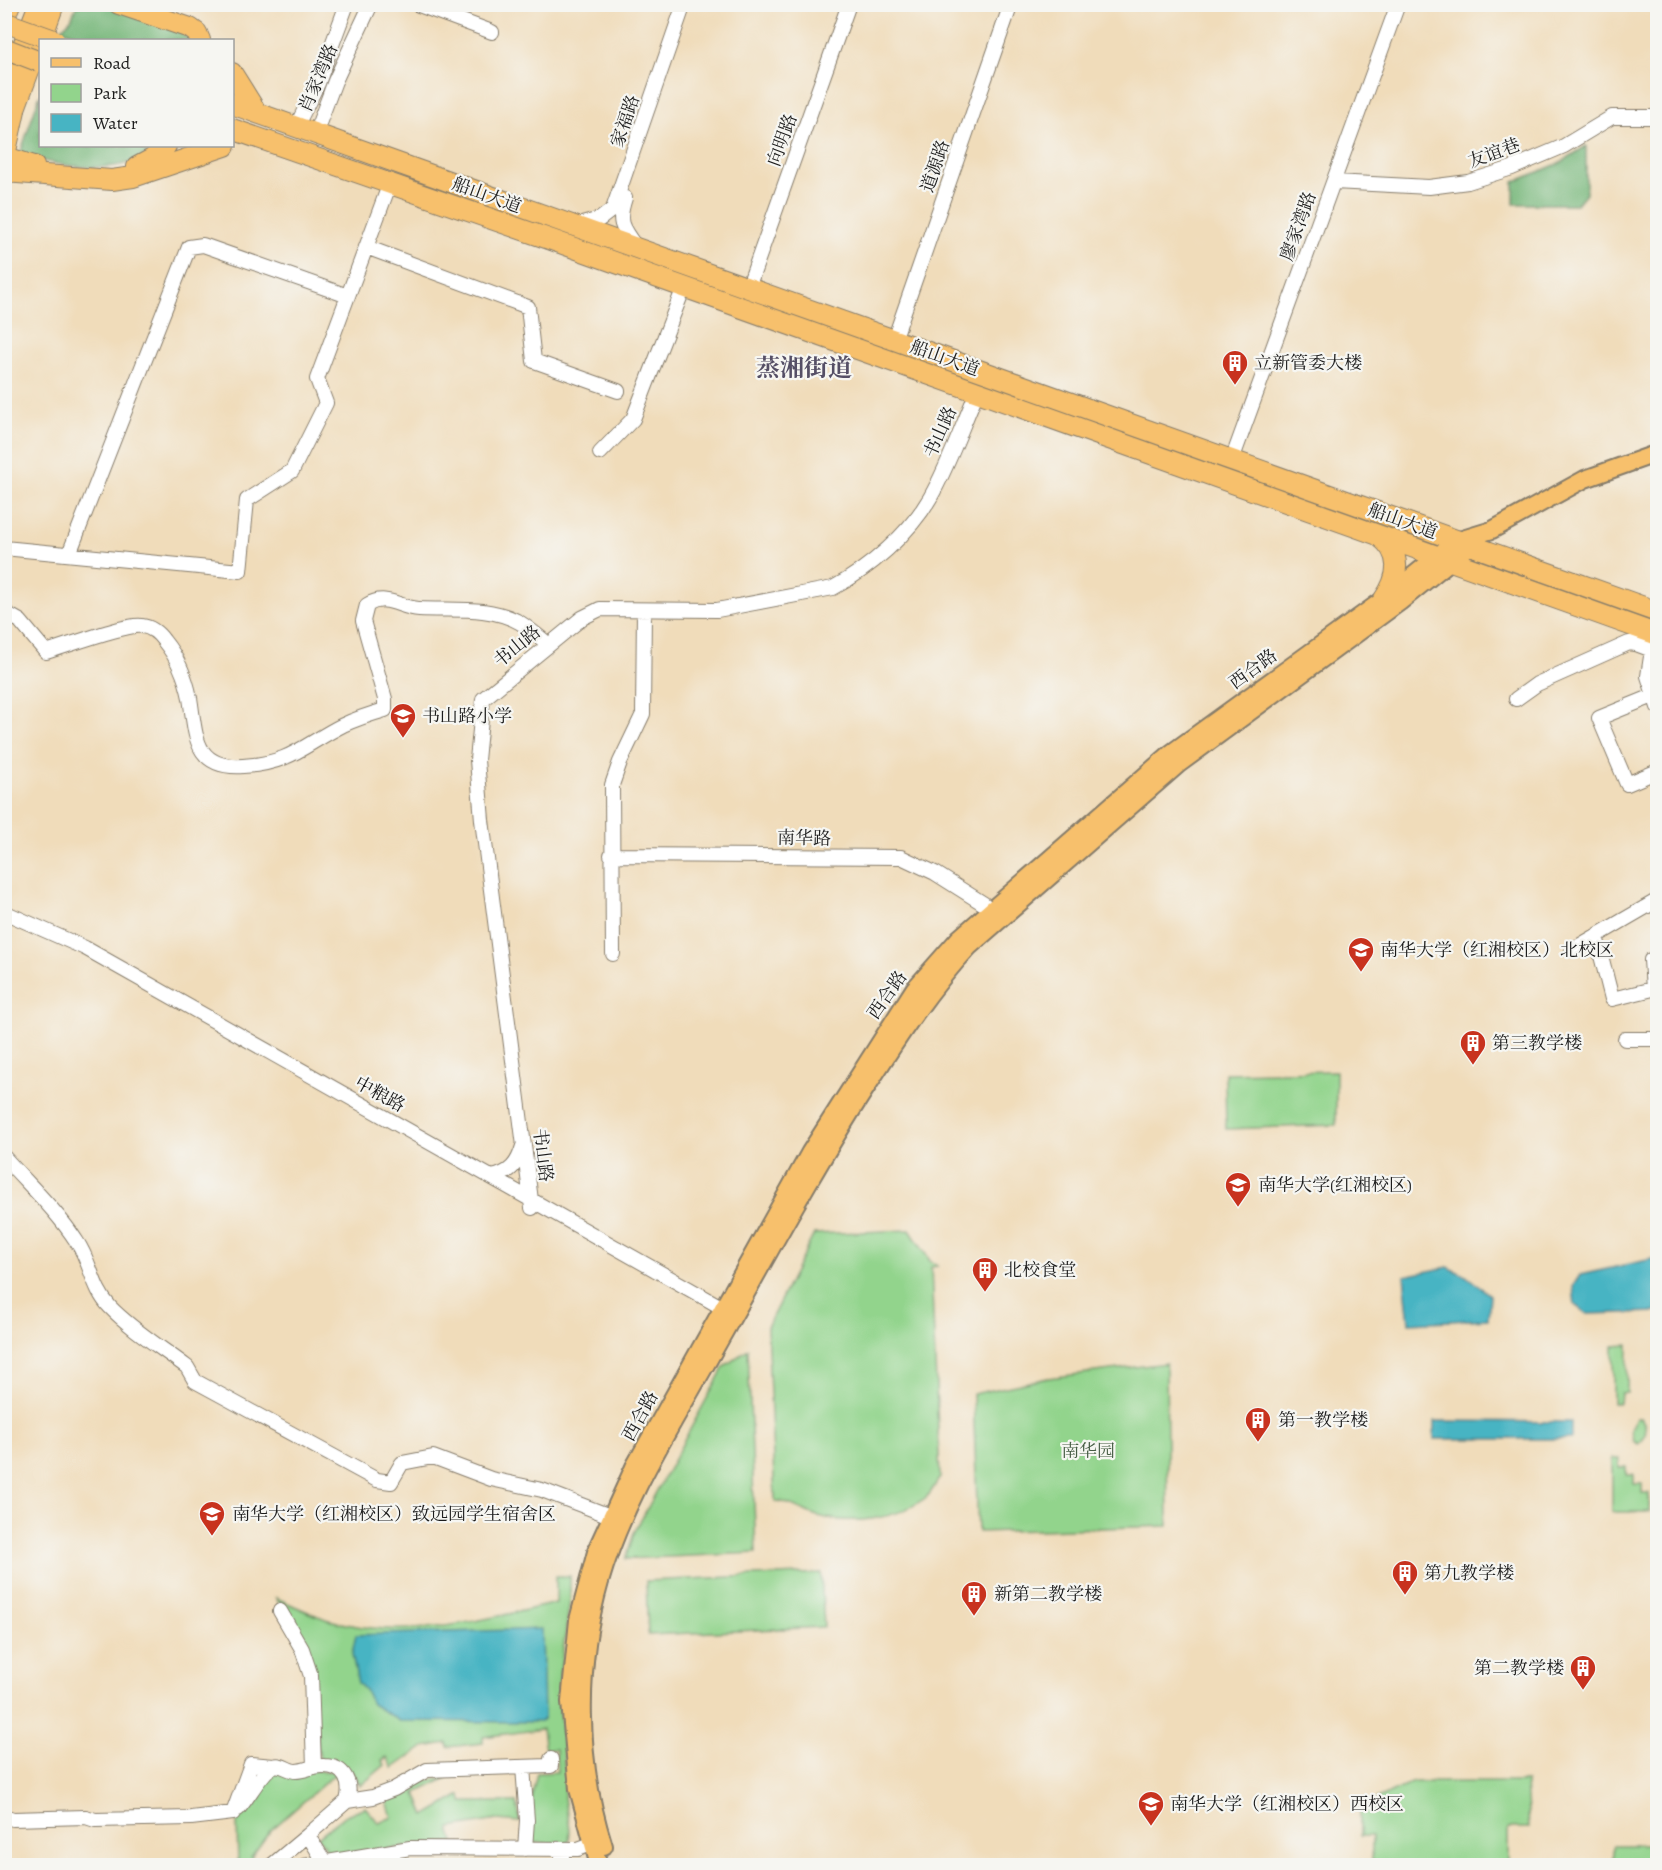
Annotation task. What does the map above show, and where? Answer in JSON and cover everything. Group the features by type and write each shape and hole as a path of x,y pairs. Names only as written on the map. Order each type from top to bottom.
{"highway":[{"path":"10,4 4,21 47,38"},
{"path":"4,132 10,102 39,4"},
{"path":"47,38 54,4"},
{"path":"47,38 61,4"},
{"path":"119,4 190,28 197,33 200,39"},
{"path":"142,4 186,19 199,26 211,39"},
{"path":"4,48 39,62"},
{"path":"39,52 10,102 6,151 9,158 38,167 90,174 116,172 145,163 165,147"},
{"path":"234,76 257,113"},
{"name":"船山大道","path":"234,105 1658,612"},
{"name":"船山大道","path":"234,130 684,287 1376,534 1500,579 1645,636"},
{"path":"234,143 262,139"},
{"path":"4,172 112,180 133,177 222,147"},
{"path":"1376,534 1392,549 1397,566 1392,601"}],"main road":[{"name":"西合路","path":"599,1866 590,1789 584,1704 586,1659 600,1584 618,1532 727,1314 838,1105 896,1014 940,957 958,938 1170,753 1392,601 1462,544 1585,479 1658,453"},
{"name":"西合路","path":"1462,544 1588,486 1658,460"},
{"path":"1392,601 1449,573 1465,572 1500,579"},
{"name":"西合路","path":"610,1866 597,1842 578,1789 570,1702 578,1620 590,1570 610,1516 634,1467 727,1314"}],"street":[{"path":"306,131 318,83 347,4"},
{"name":"肖家湾路","path":"306,131 335,81 371,4"},
{"path":"417,4 492,32"},
{"name":"家福路","path":"574,226 600,219 613,209 684,4"},
{"name":"家福路","path":"636,247 621,226 621,211 693,4"},
{"name":"向明路","path":"748,288 849,4"},
{"name":"道源路","path":"890,339 1003,4"},
{"name":"道源路","path":"890,339 1011,4"},
{"name":"廖家湾路","path":"1232,460 1398,4"},
{"name":"友谊巷","path":"1334,182 1429,187 1468,182 1512,168 1564,146 1612,117 1658,117"},
{"path":"4,548 240,571 247,500 292,471 326,403 317,379 390,183"},
{"path":"69,554 189,247 202,245 348,297"},
{"path":"366,247 528,307 534,361 618,391"},
{"path":"600,453 633,420 684,287"},
{"name":"书山路","path":"531,1204 482,820 477,760 483,699 548,644 590,613 600,609 717,610 833,588 845,582 879,556 903,532 930,497 977,392"},
{"path":"4,612 20,621 46,652 135,626 151,629 174,653 180,665 190,697 193,732 197,745 222,765 242,767 271,763 302,752 341,726 386,710 363,621 367,605 376,599 388,599 417,609 486,611 518,621 548,644"},
{"path":"612,954 612,785 643,714 644,610"},
{"path":"1516,699 1537,684 1645,636 1652,650 1648,668 1655,701 1599,718 1627,784 1658,771"},
{"name":"南华路","path":"611,855 901,857 935,873 984,904"},
{"path":"1572,950 1658,900"},
{"name":"中粮路","path":"4,912 85,948 491,1177 531,1204"},
{"name":"中粮路","path":"4,918 55,939 727,1314"},
{"path":"1596,936 1612,999 1653,988 1651,960 1658,956"},
{"path":"1625,1040 1658,1040"},
{"path":"491,1177 512,1170 520,1158 524,1144"},
{"path":"4,1157 77,1240 87,1257 89,1272 109,1306 187,1367 195,1381 377,1480 391,1482 402,1463 434,1457 490,1479 542,1490 610,1516"},
{"path":"280,1611 302,1649 311,1676 314,1767"},
{"path":"271,1866 347,1802 394,1790 427,1770 551,1766 551,1759"},
{"path":"4,1816 13,1819 86,1817 95,1820 191,1818 233,1813 251,1764 282,1766 295,1771 324,1766 345,1774 349,1793 347,1802"},
{"path":"523,1767 527,1820 525,1849"},
{"path":"308,1834 324,1861"},
{"path":"304,1866 324,1861 357,1861 410,1848 578,1849 597,1842"},
{"path":"562,1849 562,1866"}],"green space":[{"path":"77,5 107,7 152,18 167,24 190,39 87,39 61,29 71,19"},
{"path":"39,97 39,147 153,147 142,157 110,167 71,166 20,154"},
{"path":"1586,146 1586,193 1577,204 1514,204 1514,182 1560,163"},
{"path":"1336,1071 1336,1125 1226,1129 1225,1073"},
{"path":"910,1230 930,1261 937,1266 931,1267 940,1478 927,1497 913,1506 873,1519 831,1519 775,1501 767,1327 814,1234"},
{"path":"1628,1345 1627,1393 1621,1393 1620,1403 1613,1403 1613,1346"},
{"path":"748,1349 756,1553 626,1559 634,1533 724,1367"},
{"name":"南华园","path":"1166,1363 1168,1526 978,1532 973,1394 1048,1378"},
{"path":"1636,1418 1641,1418 1645,1428 1644,1439 1638,1444 1633,1441 1631,1430"},
{"path":"1612,1459 1619,1459 1619,1467 1626,1467 1626,1475 1634,1475 1634,1484 1642,1484 1642,1493 1649,1493 1649,1512 1612,1512"},
{"path":"821,1573 824,1627 648,1635 646,1581"},
{"path":"556,1576 570,1576 570,1600 558,1689 566,1785 564,1799 570,1828 568,1843 530,1843 532,1795 537,1773 557,1772 556,1749 545,1750 542,1729 483,1737 483,1743 448,1747 447,1743 424,1747 393,1768 387,1757 382,1760 385,1765 360,1786 358,1780 349,1772 320,1761 306,1647 276,1598 319,1616 346,1624 373,1628 425,1628 478,1621 556,1603"},
{"path":"276,1768 338,1772 341,1783 335,1774 270,1831 251,1857 257,1865 238,1865 237,1822 269,1773"},
{"path":"447,1778 416,1793 425,1816 461,1795 462,1802 517,1802 520,1822 497,1820 450,1828 454,1842 330,1855 318,1837 344,1816 365,1807 379,1823 392,1817 387,1801 400,1791 423,1782"},
{"path":"1414,1782 1526,1782 1529,1828 1508,1828 1508,1865 1378,1866 1377,1861 1372,1861 1372,1836 1360,1836 1360,1807"},
{"path":"1614,1845 1657,1845 1657,1865 1614,1865"}],"water":[{"path":"1657,1258 1657,1312 1587,1314 1575,1305 1573,1286 1580,1275"},
{"path":"1448,1267 1466,1276 1490,1295 1488,1319 1409,1323 1404,1276"},
{"path":"1434,1421 1571,1422 1571,1439 1434,1439"},
{"path":"542,1629 544,1718 540,1722 399,1721 372,1704 365,1690 358,1683 352,1654 356,1635"}],"place":[{"name":"立新管委大楼","path":"1235,386"},
{"name":"书山路小学","path":"403,739"},
{"name":"南华大学（红湘校区）北校区","path":"1361,973"},
{"name":"第三教学楼","path":"1473,1066"},
{"name":"南华大学(红湘校区)","path":"1238,1208"},
{"name":"北校食堂","path":"985,1293"},
{"name":"第一教学楼","path":"1258,1443"},
{"name":"南华大学（红湘校区）致远园学生宿舍区","path":"212,1537"},
{"name":"第九教学楼","path":"1405,1596"},
{"name":"新第二教学楼","path":"974,1617"},
{"name":"第二教学楼","path":"1583,1691"},
{"name":"南华大学（红湘校区）西校区","path":"1151,1827"}],"district":[{"name":"蒸湘街道","path":"804,368"}]}
